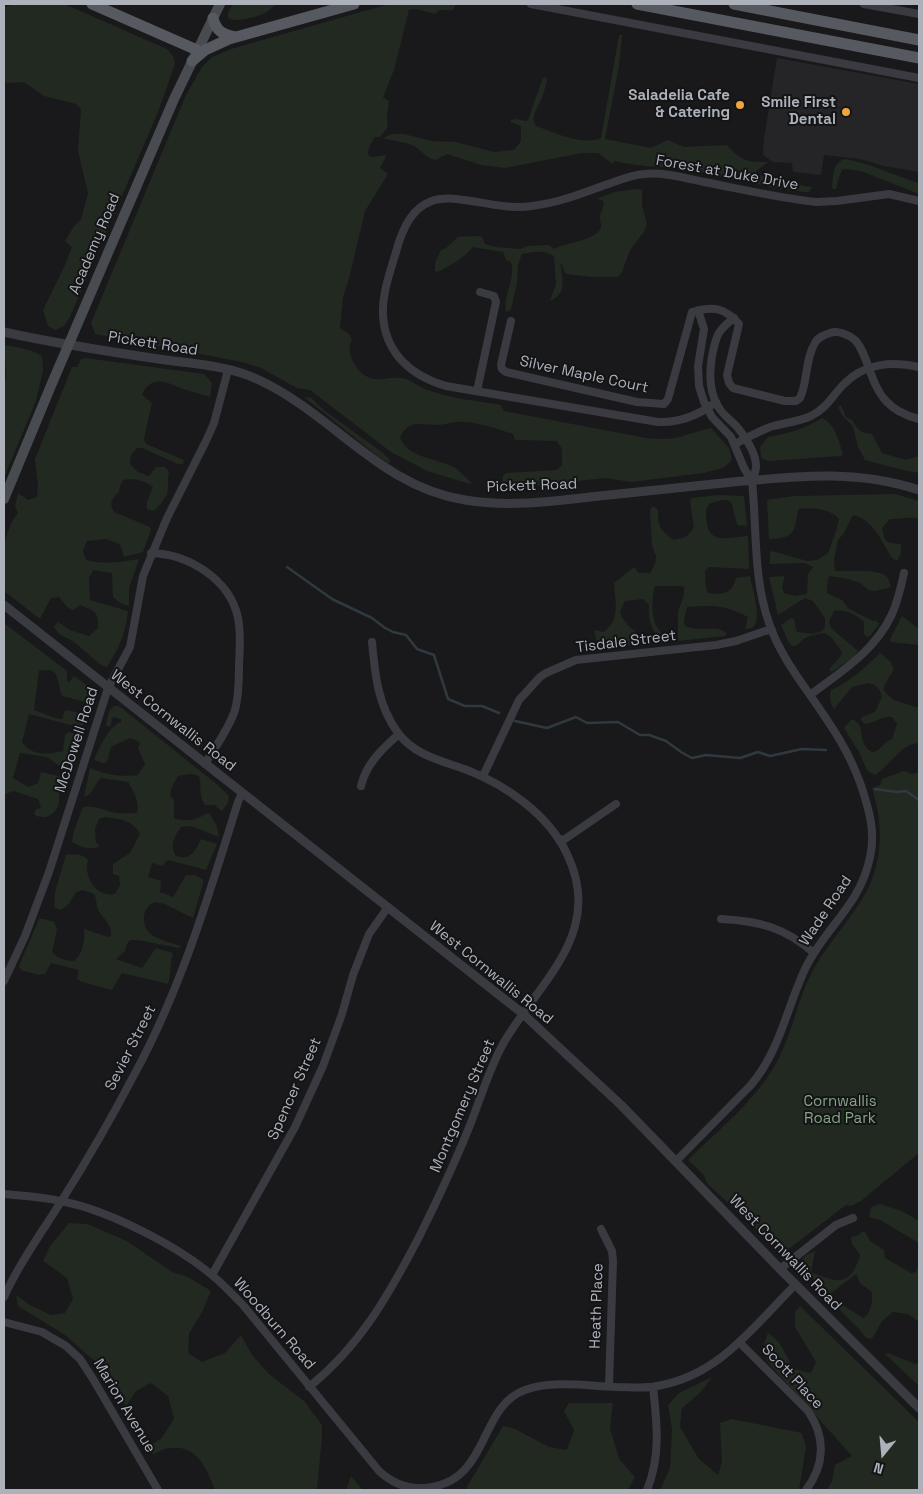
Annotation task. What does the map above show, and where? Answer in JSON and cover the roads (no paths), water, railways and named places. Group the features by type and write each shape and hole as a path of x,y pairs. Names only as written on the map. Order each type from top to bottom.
{"main road":[{"path":"92,4 197,50"},
{"name":"Academy Road","path":"4,499 68,345 192,61 220,4"},
{"path":"192,61 205,50 236,37 354,4"},
{"path":"637,4 919,58"},
{"path":"734,4 919,40"},
{"path":"213,18 214,25 220,32 236,37"},
{"path":"830,41 841,38 919,51"}],"street":[{"path":"531,4 919,78"},
{"path":"864,4 919,14"},
{"name":"Forest at Duke Drive","path":"716,402 706,410 685,419 672,422 658,422 446,386 418,376 398,356 386,331 383,318 384,298 398,242 404,228 410,218 426,205 439,200 451,198 514,208 542,205 569,198 627,177 648,173 681,177 816,202 889,194 919,200"},
{"path":"477,391 496,302 494,296 480,292"},
{"path":"752,481 744,468 731,437 706,410 699,386 698,366 704,329 698,310 707,308 720,309 730,313 739,324 727,375 729,383 733,388 786,401 796,401 802,392 815,342 823,335 833,332 845,334 855,340 873,381 886,401 901,412 919,419"},
{"name":"Silver Maple Court","path":"511,321 501,365 502,369 506,372 637,402 664,404 668,400 692,312 698,310"},
{"path":"734,318 723,326 715,337 710,373 712,391 716,402 724,416 737,427 745,439 755,461 756,467 752,481"},
{"name":"Pickett Road","path":"4,332 68,345 228,370 258,379 282,392 313,413 360,450 404,480 426,490 463,500 505,504 554,501 788,477 859,477 895,482 919,490"},
{"path":"735,444 770,427 800,420 812,415 824,408 845,383 868,368 891,363 919,367"},
{"name":"McDowell Road","path":"4,981 25,936 49,872 108,688 130,647 139,590 152,553 167,518 214,423 228,370"},
{"name":"Wade Road","path":"676,1161 761,1073 776,1045 798,985 814,953 852,902 866,874 871,855 872,828 865,796 853,764 828,720 778,643 772,630 759,578 752,481"},
{"path":"152,553 172,555 180,558 210,575 230,598 238,617 240,633 238,697 230,721 205,764"},
{"path":"810,695 856,661 877,640 892,613 904,573"},
{"name":"West Cornwallis Road","path":"4,605 522,1014 591,1076 795,1285 919,1408"},
{"name":"Tisdale Street","path":"483,776 513,710 526,691 546,674 576,660 716,645 745,639 772,630"},
{"name":"Montgomery Street","path":"309,1387 348,1351 384,1302 436,1202 468,1131 491,1068 522,1014 566,950 577,918 579,895 575,874 567,853 551,829 521,800 483,776 434,759 409,744 399,734 384,709 378,692 372,642"},
{"path":"361,786 364,772 399,734"},
{"name":"Sevier Street","path":"4,1297 25,1255 89,1157 136,1073 173,996 196,937 242,793"},
{"path":"559,840 565,839 616,804"},
{"name":"Spencer Street","path":"212,1275 295,1127 323,1066 342,1014 353,975 369,934 388,907"},
{"path":"721,919 745,921 782,931 814,953"},
{"name":"Woodburn Road","path":"4,1194 62,1201 96,1211 118,1220 164,1244 212,1275 243,1305 379,1471 408,1489 433,1487 448,1482 468,1466 498,1413 519,1392 536,1387 554,1385 653,1387 681,1380 703,1371 728,1353 795,1285"},
{"path":"780,1269 836,1226 853,1218"},
{"name":"Heath Place","path":"601,1229 612,1251 613,1261 609,1386"},
{"name":"Marion Avenue","path":"4,1322 42,1332 66,1346 80,1359 158,1490"},
{"name":"Scott Place","path":"739,1342 808,1411 814,1420 821,1441 822,1452 817,1473 806,1490"},
{"path":"647,1490 658,1450 653,1387"},
{"path":"448,1482 452,1490"}],"waterway":[{"path":"287,567 332,599 372,618 393,632 406,635 417,649 434,655 448,699 465,706 482,706 499,713"},
{"path":"515,721 547,728 576,717 587,723 618,722 640,735 649,735 666,741 692,758 706,755 740,758 758,752 770,756 802,749 826,750"},
{"path":"875,789 897,792 906,791 919,800"}],"place":[{"name":"Saladelia Cafe & Catering","path":"740,105"},
{"name":"Smile First Dental","path":"846,112"}],"park label":[{"name":"Cornwallis Road Park","path":"840,1110"}]}
